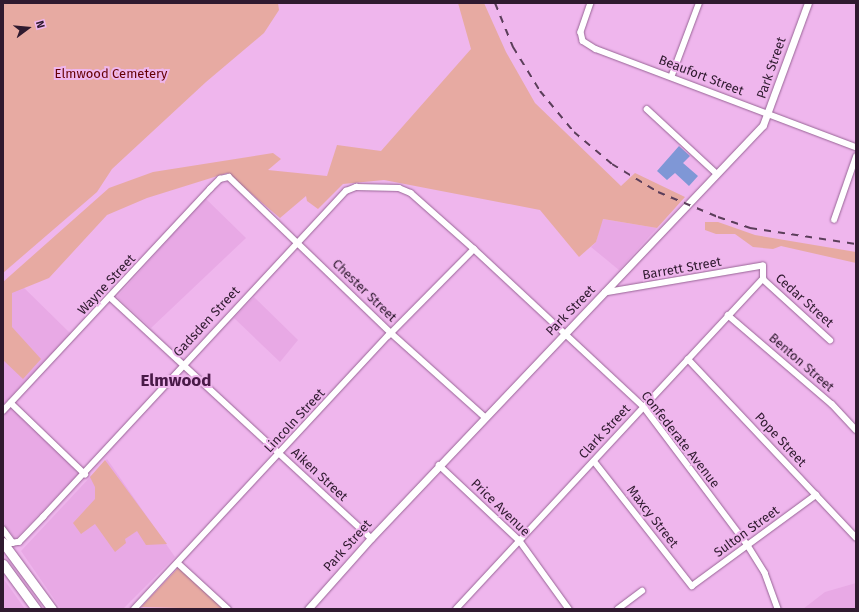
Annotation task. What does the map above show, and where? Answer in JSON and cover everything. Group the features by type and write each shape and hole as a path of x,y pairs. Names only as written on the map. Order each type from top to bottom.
{"highway":[{"path":"6,544 52,609"},
{"path":"3,564 36,609"}],"street":[{"name":"Beaufort Street","path":"591,3 581,32 583,41 596,49 672,76 856,147"},
{"path":"672,76 699,3"},
{"name":"Park Street","path":"308,609 439,465 486,418 763,125 769,114 808,3"},
{"path":"647,109 716,173"},
{"path":"834,220 856,157"},
{"name":"Chester Street","path":"229,178 391,333 486,418"},
{"name":"Wayne Street","path":"3,411 111,298 210,188 220,180 229,178"},
{"name":"Gadsden Street","path":"6,544 19,542 85,474 346,191 380,187 399,188 411,193"},
{"name":"Confederate Avenue","path":"411,193 644,407 747,544 765,573 778,609"},
{"name":"Lincoln Street","path":"134,609 281,453 391,333 474,250"},
{"name":"Barrett Street","path":"605,293 763,266 763,279"},
{"name":"Clark Street","path":"456,609 763,279"},
{"name":"Cedar Street","path":"763,279 830,340"},
{"name":"Aiken Street","path":"111,298 281,453 371,538"},
{"name":"Benton Street","path":"728,315 832,404 856,430"},
{"name":"Pope Street","path":"688,359 856,537"},
{"path":"11,403 85,474"},
{"name":"Maxcy Street","path":"594,461 692,586"},
{"name":"Price Avenue","path":"439,465 520,540 569,609"},
{"name":"Sulton Street","path":"692,586 747,544 816,495"},
{"path":"3,529 6,544"},
{"path":"178,563 228,609"},
{"path":"618,609 642,591"}],"shaded area":[{"path":"205,198 246,238 151,328 117,297"},
{"path":"602,219 657,228 619,270 591,247 596,242"},
{"path":"17,281 71,334 3,405 3,291"},
{"path":"254,297 298,340 280,362 234,318"},
{"path":"11,408 80,473 15,539 3,522 3,416"},
{"path":"107,459 175,557 123,609 61,609 21,551"},
{"path":"3,578 25,609 3,609"},
{"path":"856,583 856,609 803,609 825,592"}],"green space":[{"name":"Elmwood Cemetery","path":"3,3 278,3 279,10 264,33 206,82 112,169 97,192 3,273"},
{"path":"458,3 484,3 506,52 535,103 621,186 635,173 685,197 657,228 603,219 596,242 579,257 540,210 384,180 343,184 318,209 307,201 306,196 280,218 227,173 147,198 107,215 49,278 12,293 12,327 41,359 23,379 3,360 3,282 109,188 153,172 273,153 281,159 268,170 327,176 337,145 381,151 471,49"},
{"path":"705,222 718,222 755,235 856,252 856,263 781,246 773,249 753,247 735,234 716,234 705,230"},
{"path":"105,460 167,544 146,545 137,531 125,539 126,543 115,552 95,524 81,534 73,523 95,499 95,487 90,477"},
{"path":"179,567 222,607 220,609 141,607"}],"building":[{"path":"679,146 690,156 683,163 698,176 689,186 675,173 667,180 657,171"}],"railway":[{"path":"495,3 513,47 540,91 574,132 612,164 658,192 718,217 750,228 856,244"}],"district":[{"name":"Elmwood","path":"176,381"}]}
